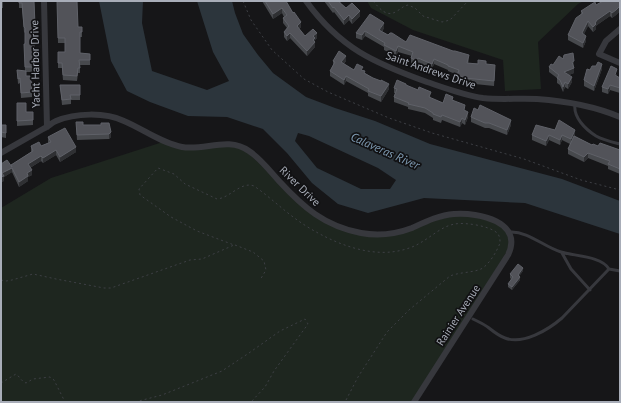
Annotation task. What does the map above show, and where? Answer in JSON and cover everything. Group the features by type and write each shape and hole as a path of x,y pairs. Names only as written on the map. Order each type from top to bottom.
{"street":[{"name":"Yacht Harbor Drive","path":"44,1 47,127"},
{"name":"Saint Andrews Drive","path":"306,1 324,23 348,45 392,69 468,95 496,98 537,99 575,104 599,109 620,117"},
{"path":"620,29 606,41 598,54 620,63"},
{"name":"River Drive","path":"1,153 57,120 75,116 93,115 111,117 124,121 176,146 202,146 223,143 242,147 261,160 302,205 322,219 348,230 363,234 384,234 410,228 440,216 460,214 480,216 495,221 507,229 510,235"},
{"name":"Rainier Avenue","path":"414,402 508,256 512,243 510,235"}],"lane":[{"path":"575,104 575,115 586,128 597,137 620,144"},
{"path":"510,235 514,232 524,235 562,253 576,254 599,262 605,265 609,270 620,271"},
{"path":"562,253 571,269 590,290"},
{"path":"473,319 505,338 520,340 554,325 609,270"}],"path":[{"path":"243,1 251,20 272,50 304,79 328,92 389,118 432,133 524,159 581,180 620,190"},
{"path":"374,1 388,14 394,13 408,5 415,8 423,16 442,22 453,18 460,8 468,1"},
{"path":"260,280 266,270 264,260 253,252 205,235 171,217 140,195 139,189 158,168 174,174 185,184 217,199 244,186 251,185 262,191 300,222 339,242 371,252 392,252 405,249 418,244 433,234 454,224 462,223 488,228 499,235 500,243 486,266 480,269 450,276 409,310 387,332 358,377 345,402"},
{"path":"1,280 12,280 33,274 104,288 111,288 190,260 202,259 234,245"},
{"path":"135,402 162,395 222,371 249,354 280,331 305,320 308,324 274,371 265,387 251,402"},
{"path":"1,383 16,374 26,383 33,379 50,377 54,380 65,402"}],"shaded area":[{"path":"367,1 584,1 578,4 538,42 541,89 505,91 503,60 413,30 371,8"},
{"path":"166,141 184,147 242,147 302,205 348,230 384,234 460,214 488,218 507,229 512,243 414,402 1,402 1,208 51,178"}],"water":[{"name":"Calaveras River","path":"99,1 143,1 142,23 152,71 207,90 229,81 213,52 197,1 232,1 243,34 258,55 273,73 306,97 375,121 430,144 562,179 620,201 620,234 525,203 424,198 368,213 338,204 312,183 287,153 263,129 227,117 188,116 150,102 127,91 111,61","holes":["298,133 309,136 378,168 396,180 390,189 361,189 317,168 295,141"]}],"building":[{"path":"19,1 34,1 35,25 33,25 33,44 35,61 33,62 33,67 25,67 25,28 22,3 19,3"},
{"path":"57,1 77,1 78,27 82,27 82,32 80,32 80,53 90,54 90,60 79,60 80,68 78,68 77,76 63,75 62,63 58,63 58,52 65,52 65,38 58,38"},
{"path":"265,1 286,1 293,13 294,12 301,22 297,26 305,36 313,29 317,33 313,36 315,38 313,40 315,42 307,51 290,33 287,36 284,32 289,26 283,18 287,15 282,8 273,14"},
{"path":"328,1 338,1 346,8 352,3 360,11 352,19 349,15 344,20"},
{"path":"603,1 620,1 620,6 612,13 610,11 597,20 593,27 588,21 582,33 586,36 583,43 568,35 576,18 583,13 581,11 595,2 596,5"},
{"path":"370,14 384,23 379,30 388,35 392,33 406,42 410,35 453,51 469,55 467,63 478,64 478,60 486,61 486,64 495,65 494,81 465,78 457,75 459,70 434,59 432,64 418,58 417,61 411,58 413,52 398,46 396,51 384,45 385,43 365,31 362,35 356,33"},
{"path":"339,51 346,56 341,62 354,70 357,64 363,67 361,70 365,71 364,73 389,84 381,96 368,91 369,89 346,76 344,80 330,71 335,62 333,61"},
{"path":"573,53 574,61 572,62 574,68 564,72 572,77 568,84 565,82 563,87 560,80 557,78 559,75 549,67 551,64 553,65 559,56 563,59 564,55"},
{"path":"598,62 602,64 594,86 584,80 587,69 590,70 592,66 596,66"},
{"path":"611,66 617,69 615,75 620,78 620,88 610,85 608,89 602,87"},
{"path":"17,70 26,71 26,76 30,76 32,82 32,92 21,93 20,78 18,79"},
{"path":"397,80 418,90 419,87 431,92 429,97 443,103 446,94 453,97 452,100 465,105 464,110 468,112 465,120 462,118 460,122 442,115 441,117 433,114 425,108 408,104 409,103 394,97 397,89 394,88"},
{"path":"60,85 80,85 80,95 70,95 71,99 62,100"},
{"path":"17,103 26,103 26,112 33,112 33,120 17,121"},
{"path":"480,105 511,120 507,130 471,117 474,108 478,110"},
{"path":"559,120 575,130 571,139 562,135 560,140 549,135 546,141 532,135 536,125 555,130"},
{"path":"76,122 83,122 83,125 101,125 101,123 109,123 111,132 109,134 77,135"},
{"path":"1,125 6,125 6,133 1,132"},
{"path":"65,128 76,147 60,157 56,150 43,158 41,156 28,164 32,170 27,173 28,176 19,182 12,168 2,173 4,176 1,177 1,164 7,160 12,167 11,165 33,151 31,146 39,142 41,146 51,142 48,137"},
{"path":"574,136 592,145 598,146 600,143 620,150 620,169 608,164 610,161 588,153 584,157 568,149"},
{"path":"518,264 523,268 518,275 520,277 512,287 508,284 513,277 510,274"}]}
